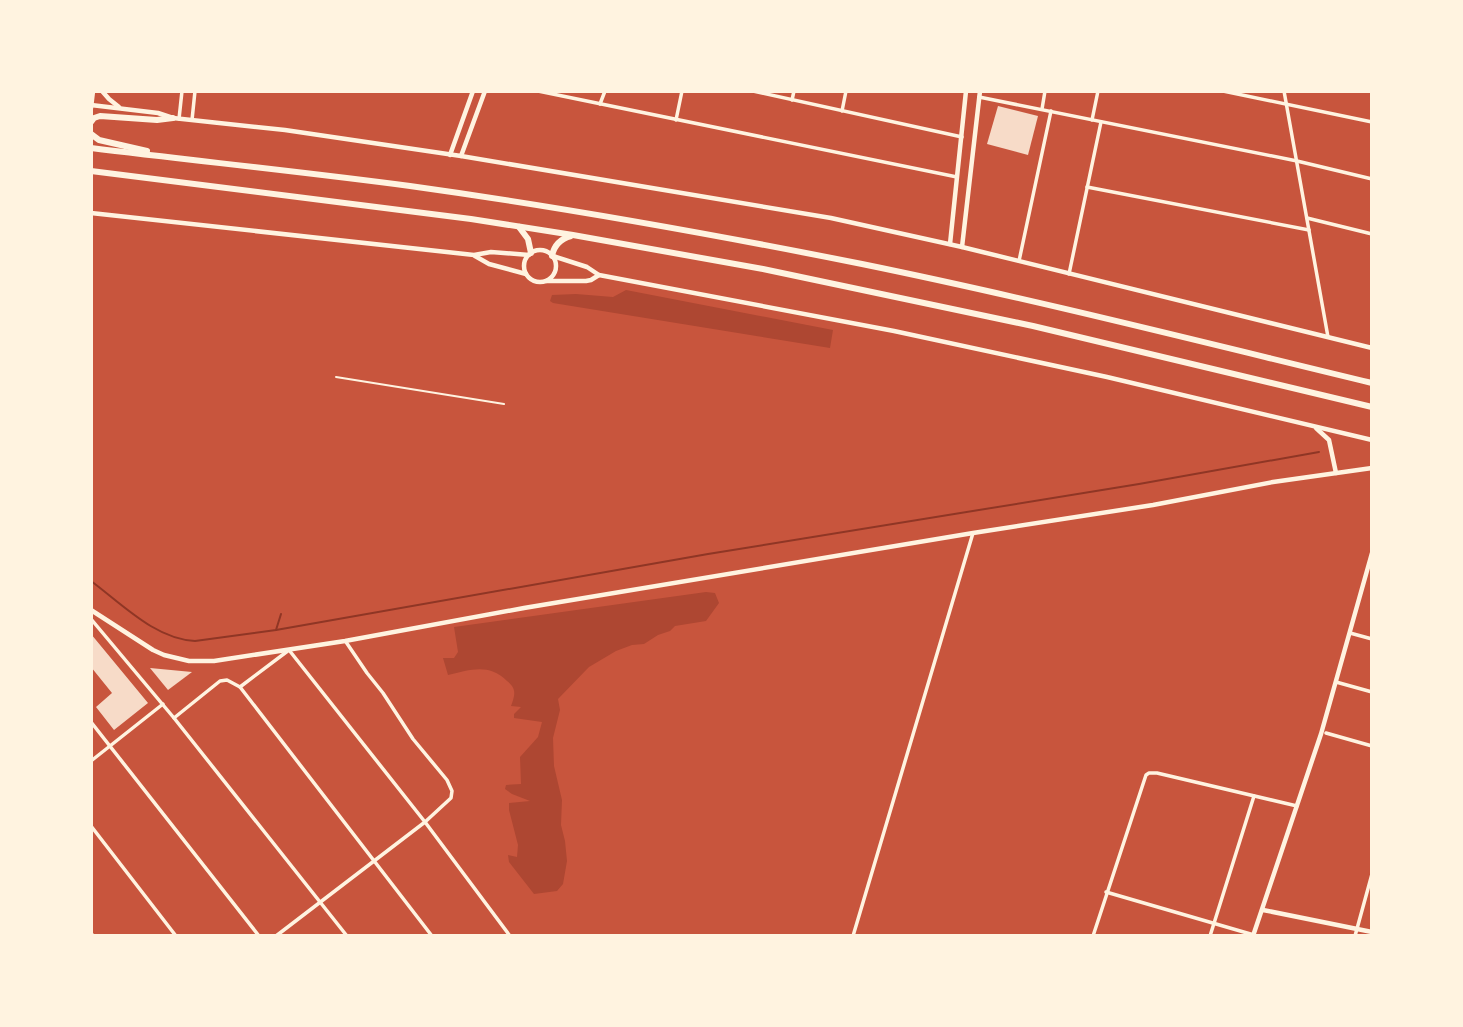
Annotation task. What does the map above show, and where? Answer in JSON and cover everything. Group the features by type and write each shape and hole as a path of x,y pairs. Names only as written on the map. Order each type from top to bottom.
{"highway":[{"path":"91,122 100,116 176,119"},
{"path":"91,134 99,140 172,158"},
{"path":"91,148 422,188 555,208 779,249 1009,296 1372,383"},
{"path":"91,172 517,226 763,269 1033,326 1372,407"},
{"path":"517,226 528,239 530,254"},
{"path":"553,256 558,242 573,235"}],"street":[{"path":"93,91 91,107 123,108 158,113 176,119 285,130 461,156 831,218 950,244 1372,348"},
{"path":"102,91 123,108"},
{"path":"176,119 182,91"},
{"path":"192,120 195,91"},
{"path":"450,155 473,91"},
{"path":"461,156 485,91"},
{"path":"538,91 957,177"},
{"path":"600,104 605,91"},
{"path":"676,120 682,91"},
{"path":"753,91 974,139"},
{"path":"792,100 794,91"},
{"path":"842,111 846,91"},
{"path":"950,244 966,91"},
{"path":"1042,109 1045,91"},
{"path":"1092,120 1098,91"},
{"path":"1223,91 1372,122"},
{"path":"1284,91 1328,337"},
{"path":"961,247 980,94 1372,179"},
{"path":"1019,261 1051,111"},
{"path":"1069,274 1101,122"},
{"path":"1087,187 1309,230"},
{"path":"91,213 474,255 491,252 530,254 540,250 587,267 599,275 894,331 1107,377 1372,440"},
{"path":"1307,218 1372,234"},
{"path":"527,275 525,265 530,254"},
{"path":"474,255 489,264 527,275 536,281 586,281 599,275"},
{"path":"545,281 555,272 553,256"},
{"path":"1313,426 1329,440 1336,473"},
{"path":"91,610 153,650 176,659 214,662 524,608 1153,505 1273,482 1372,468"},
{"path":"853,936 973,533"},
{"path":"1106,892 1254,936 1336,682 1372,552"},
{"path":"91,618 163,704 347,936"},
{"path":"1350,633 1372,639"},
{"path":"276,936 425,822 452,798 447,779 413,739 345,641"},
{"path":"240,687 289,650"},
{"path":"289,650 425,822 510,936"},
{"path":"174,718 220,681 227,680 240,687 432,936"},
{"path":"1336,682 1372,691"},
{"path":"91,761 163,704"},
{"path":"91,722 259,936"},
{"path":"1326,733 1372,746"},
{"path":"1093,936 1146,775 1149,773 1297,806"},
{"path":"1210,936 1254,796"},
{"path":"91,826 176,936"},
{"path":"1355,936 1372,874"},
{"path":"1263,911 1372,932"}],"lane":[{"path":"336,377 504,404"}],"shaded area":[{"path":"626,290 833,330 830,348 550,301 552,295 613,297"},
{"path":"706,592 715,593 719,603 706,621 675,626 644,644 616,651 589,667 558,699 560,710 553,738 554,766 562,800 561,825 567,861 563,884 557,891 534,894 509,862 508,855 517,857 518,845 509,803 530,801 505,789 506,785 521,784 520,757 538,737 542,722 514,718 514,714 521,707 511,706 514,690 500,675 479,669 448,675 443,658 454,658 458,652 454,627"}],"building":[{"path":"998,106 1038,116 1028,155 987,144"},
{"path":"91,634 148,703 114,730 96,707 112,693 91,667"},
{"path":"150,668 192,672 168,690"}],"waterway":[{"path":"91,581 153,627 180,639 195,641 276,630 708,554 1319,452"},
{"path":"276,630 281,614"}]}
